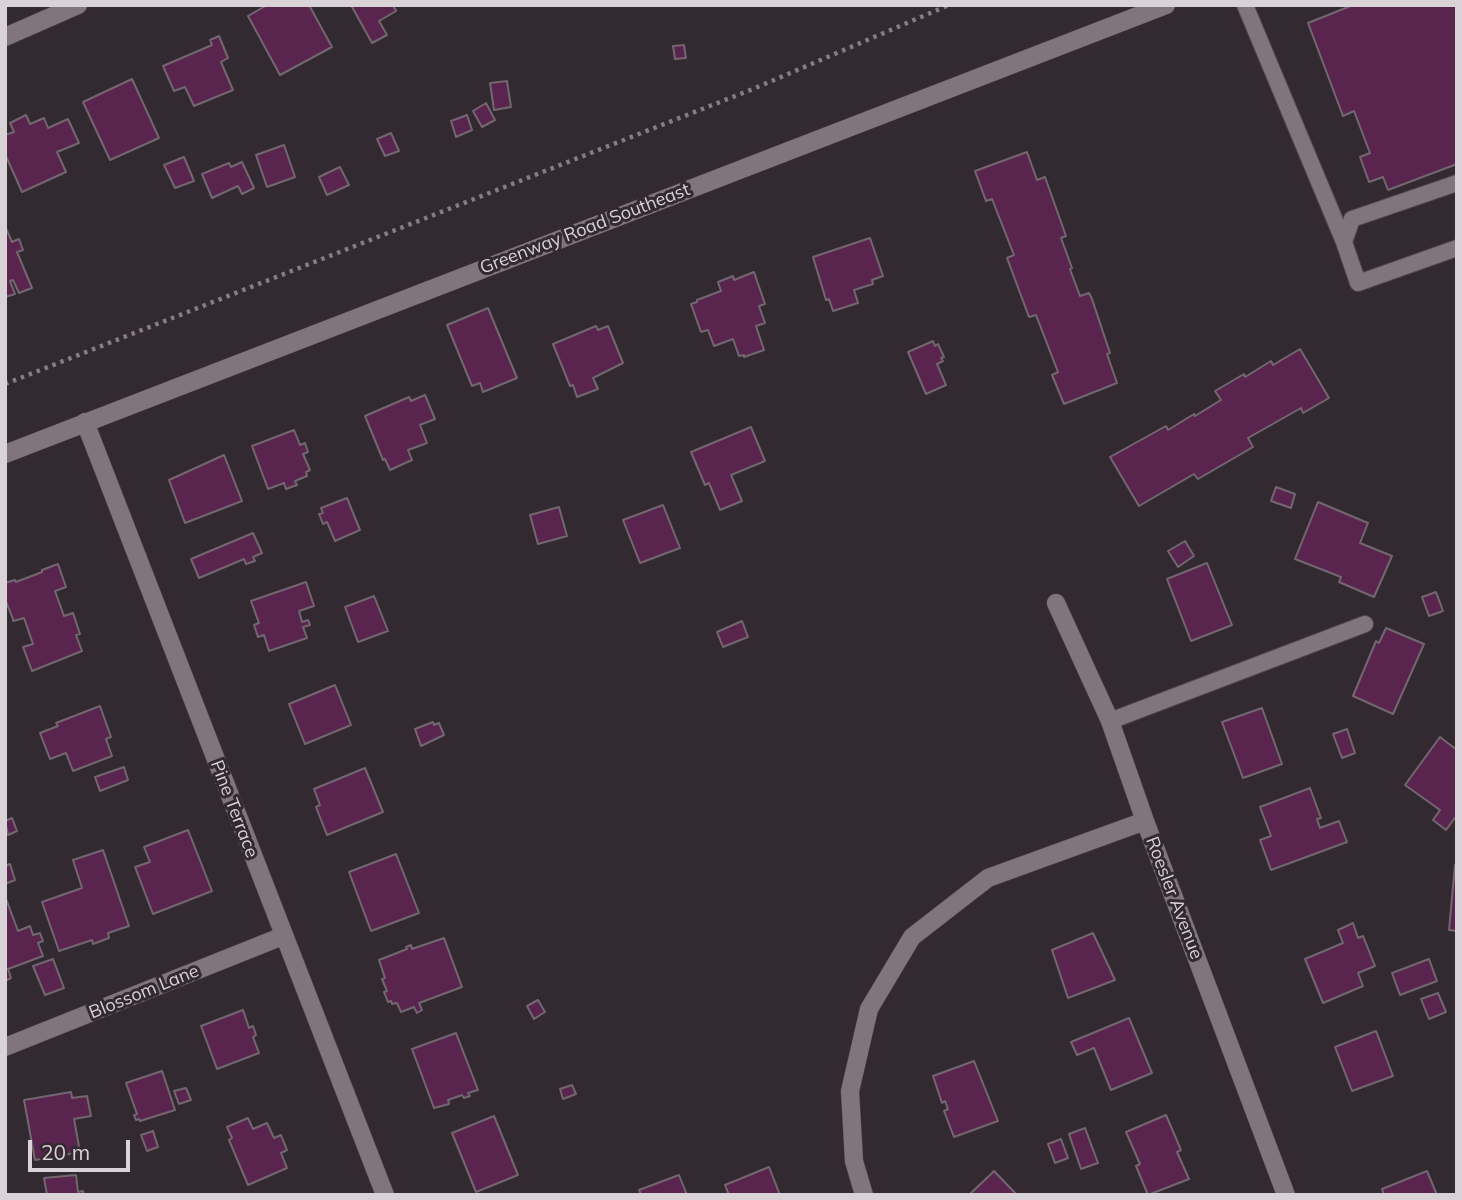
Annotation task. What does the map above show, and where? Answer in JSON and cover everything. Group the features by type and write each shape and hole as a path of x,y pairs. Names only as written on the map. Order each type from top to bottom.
{"street":[{"path":"5,37 78,5"},
{"name":"Greenway Road Southeast","path":"5,454 1166,5"},
{"name":"Pine Terrace","path":"85,422 385,1195"},
{"name":"Roesler Avenue","path":"1056,603 1110,721 1286,1195"},
{"path":"864,1195 853,1161 850,1091 869,1009 912,937 988,878 1145,821"},
{"name":"Blossom Lane","path":"5,1047 283,936"}],"lane":[{"path":"1245,5 1344,242 1358,284 1457,248"},
{"path":"1344,242 1352,219 1457,183"},
{"path":"1110,721 1366,624"}],"path":[{"path":"5,384 753,89 949,5"}],"building":[{"path":"267,5 309,5 332,47 280,75 248,16"},
{"path":"351,5 393,5 396,11 379,21 387,35 372,43"},
{"path":"1353,5 1457,5 1457,164 1388,190 1383,177 1369,182 1360,157 1370,153 1354,111 1343,116 1308,23"},
{"path":"219,36 228,58 221,62 233,90 194,106 185,87 174,91 163,66 212,45 210,40"},
{"path":"684,45 686,58 675,59 673,46"},
{"path":"132,79 159,138 110,160 83,102"},
{"path":"507,81 511,107 494,110 490,83"},
{"path":"486,103 495,120 482,127 473,111"},
{"path":"26,115 30,124 44,118 48,128 68,119 79,143 57,152 66,172 22,192 5,154 5,135 14,132 10,123"},
{"path":"467,115 472,130 456,137 451,121"},
{"path":"391,133 399,151 385,156 377,139"},
{"path":"284,145 295,177 267,187 256,155"},
{"path":"1027,152 1037,180 1045,177 1066,236 1061,238 1071,272 1080,296 1089,293 1092,299 1117,383 1064,404 1052,375 1058,372 1036,315 1029,317 1007,258 1014,255 992,199 986,201 975,171"},
{"path":"184,157 194,181 175,188 164,165"},
{"path":"242,162 254,188 242,194 238,186 212,198 202,174 229,163 231,167"},
{"path":"340,167 349,185 327,195 319,177"},
{"path":"5,226 12,242 19,239 23,250 17,252 32,288 19,293 13,280 10,281 15,294 5,297"},
{"path":"870,238 883,276 872,280 873,284 854,290 858,303 833,311 829,299 826,300 813,257"},
{"path":"754,272 765,304 759,306 765,323 756,326 764,350 744,357 739,356 733,339 714,346 708,330 701,332 691,304 721,291 718,282 733,276 734,280"},
{"path":"488,308 517,378 483,392 480,383 472,386 447,325"},
{"path":"596,326 598,330 608,326 623,363 593,378 598,389 577,397 553,344"},
{"path":"933,341 935,346 938,344 944,357 941,358 943,361 937,364 946,385 926,394 908,352"},
{"path":"1300,349 1329,398 1303,413 1301,408 1248,438 1253,447 1198,479 1194,474 1139,506 1110,457 1166,426 1168,430 1194,414 1195,416 1221,400 1215,391 1244,374 1245,377 1271,361 1273,365"},
{"path":"425,395 435,419 420,425 427,443 408,450 412,460 390,470 385,459 383,460 365,416 409,397 411,401"},
{"path":"751,427 765,461 731,475 742,501 720,510 709,483 705,485 691,452"},
{"path":"294,430 300,445 305,443 308,452 303,454 310,470 306,472 307,476 295,481 297,485 286,489 284,483 268,489 252,446"},
{"path":"224,455 242,501 185,523 169,480"},
{"path":"1276,487 1295,494 1291,508 1271,501"},
{"path":"347,498 360,530 335,541 327,522 323,524 319,514 323,513 321,508"},
{"path":"1318,502 1368,523 1360,543 1392,556 1374,597 1339,582 1341,577 1295,559"},
{"path":"663,505 680,548 640,563 623,520"},
{"path":"559,507 567,536 538,544 530,515"},
{"path":"253,533 262,553 253,557 255,561 246,564 244,559 199,578 191,559"},
{"path":"1185,541 1194,556 1178,567 1168,551"},
{"path":"1207,563 1232,625 1191,641 1167,579"},
{"path":"58,564 66,587 55,591 64,616 73,613 80,634 76,635 82,651 32,671 23,647 33,644 24,618 13,621 5,599 5,583 16,582"},
{"path":"306,582 314,606 299,611 302,622 308,620 310,625 303,627 307,638 269,651 264,635 258,637 254,625 259,623 251,601"},
{"path":"1436,592 1443,611 1429,616 1422,597"},
{"path":"374,596 388,631 358,642 345,607"},
{"path":"742,621 748,637 723,647 717,632"},
{"path":"1386,628 1424,644 1393,714 1353,696 1376,641 1379,643"},
{"path":"335,685 351,725 305,744 289,704"},
{"path":"100,706 111,737 106,739 112,756 73,771 66,753 50,759 40,733 58,726 56,723"},
{"path":"1262,708 1282,764 1243,778 1222,722"},
{"path":"433,722 434,725 439,723 444,735 421,746 415,729"},
{"path":"1347,729 1355,753 1342,758 1333,734"},
{"path":"1440,737 1457,750 1457,815 1446,830 1433,820 1440,810 1405,785"},
{"path":"124,767 128,780 100,791 95,777"},
{"path":"365,768 383,812 327,835 316,807 320,805 314,789"},
{"path":"1310,788 1321,818 1317,819 1320,828 1339,821 1347,842 1271,870 1260,840 1271,836 1260,807"},
{"path":"12,818 17,831 8,835 5,821"},
{"path":"188,830 212,891 153,914 135,867 150,862 144,847"},
{"path":"103,850 129,926 108,933 109,938 93,944 92,940 59,951 42,902 82,888 73,860"},
{"path":"396,854 419,913 371,931 349,872"},
{"path":"10,864 15,880 5,884 5,866"},
{"path":"1455,865 1457,866 1457,931 1449,930"},
{"path":"5,896 18,931 30,926 33,935 40,933 43,941 38,943 43,956 8,969 11,978 5,981"},
{"path":"1353,923 1358,938 1363,936 1375,966 1358,973 1363,986 1323,1003 1305,959 1343,943 1338,930"},
{"path":"1093,933 1115,980 1068,998 1052,950"},
{"path":"444,938 462,987 419,1003 422,1010 417,1013 414,1007 401,1012 397,1003 388,1002 379,960 411,945 412,949"},
{"path":"53,959 64,988 45,995 33,966"},
{"path":"1429,959 1437,981 1400,995 1392,973"},
{"path":"1438,993 1446,1012 1429,1019 1421,999"},
{"path":"538,1000 545,1012 534,1019 527,1006"},
{"path":"243,1010 249,1028 253,1026 256,1035 253,1037 259,1053 217,1069 201,1026"},
{"path":"1129,1018 1152,1073 1111,1090 1094,1048 1077,1055 1071,1042"},
{"path":"1376,1031 1393,1076 1352,1091 1335,1047"},
{"path":"456,1033 478,1090 468,1093 470,1096 464,1098 462,1095 448,1100 449,1104 434,1108 412,1049"},
{"path":"974,1061 998,1121 954,1137 944,1111 948,1109 945,1101 942,1103 933,1076"},
{"path":"162,1071 175,1110 136,1120 134,1115 137,1114 126,1083"},
{"path":"572,1085 576,1094 563,1099 560,1089"},
{"path":"186,1088 191,1100 179,1104 174,1091"},
{"path":"71,1092 72,1098 87,1096 91,1116 74,1119 80,1152 35,1160 24,1100"},
{"path":"1166,1115 1181,1150 1177,1152 1189,1179 1148,1195 1136,1166 1140,1164 1126,1132"},
{"path":"494,1116 518,1175 476,1192 452,1133"},
{"path":"248,1118 253,1129 267,1123 274,1138 281,1135 287,1150 281,1153 287,1168 248,1185 229,1140 232,1138 227,1127"},
{"path":"1085,1128 1098,1163 1081,1169 1069,1134"},
{"path":"153,1131 158,1147 147,1151 141,1135"},
{"path":"1061,1139 1068,1158 1055,1163 1048,1144"},
{"path":"769,1167 780,1195 729,1195 725,1185"},
{"path":"994,1171 1017,1195 969,1195 992,1173"},
{"path":"1427,1171 1437,1195 1384,1195 1382,1189"},
{"path":"76,1175 78,1192 83,1191 84,1195 47,1195 44,1178"},
{"path":"679,1175 687,1195 641,1195 639,1190"}]}
